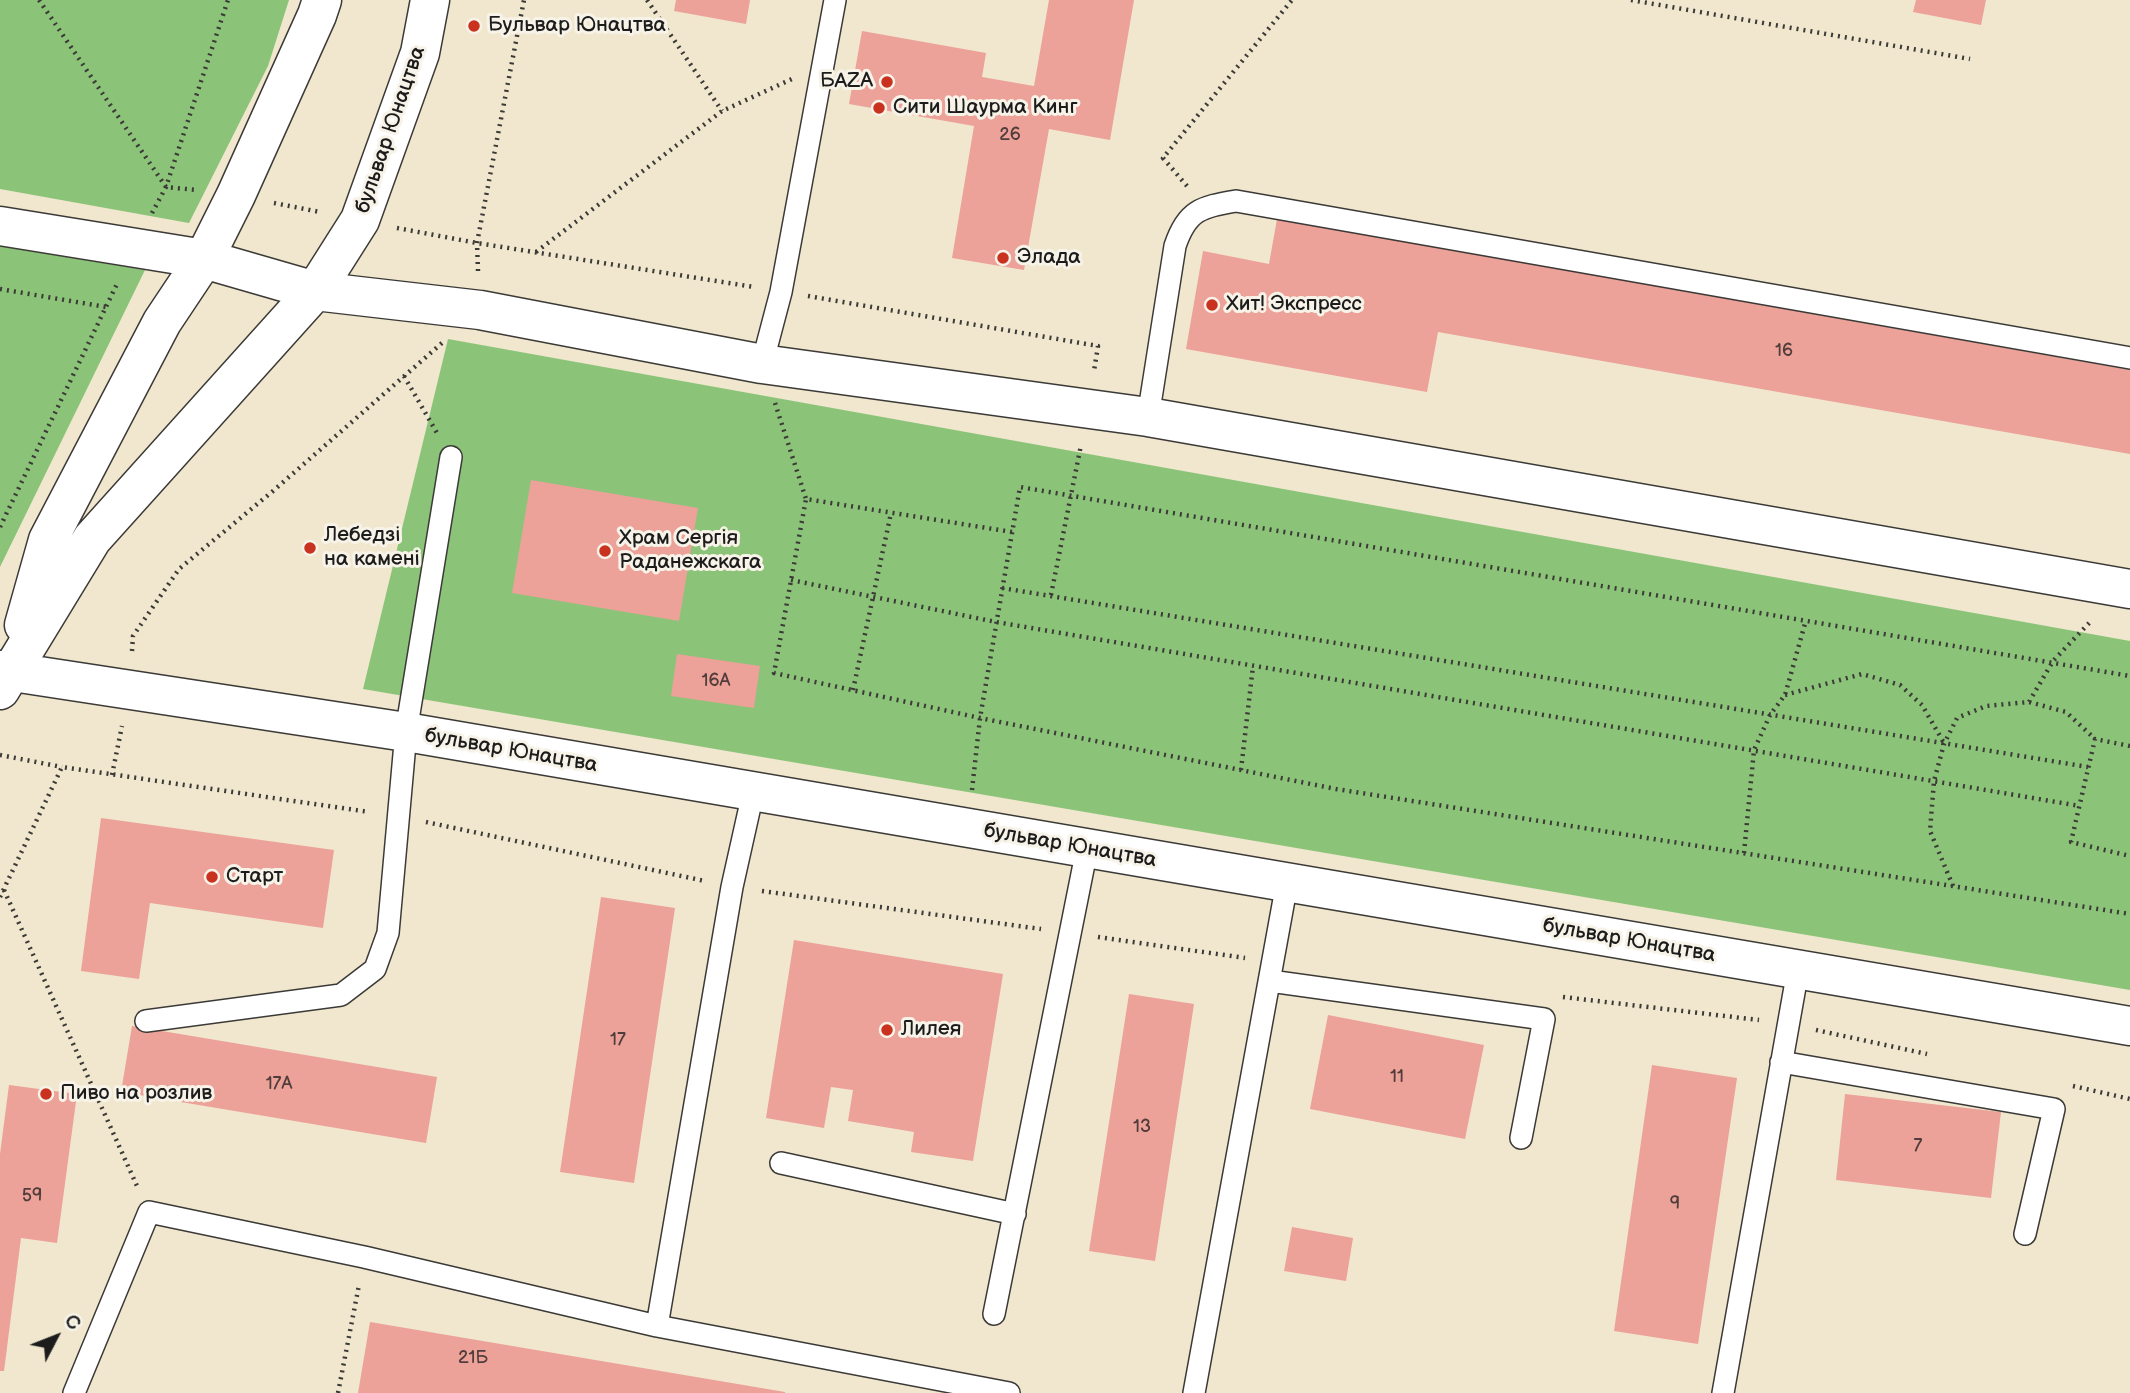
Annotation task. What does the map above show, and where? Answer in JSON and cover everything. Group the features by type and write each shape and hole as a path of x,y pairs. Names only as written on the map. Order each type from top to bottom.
{"street":[{"path":"3,677 48,540 162,322 204,259 236,195 317,15 321,0"},
{"name":"бульвар Юнацтва","path":"430,0 420,53 360,220 315,291 92,539 3,677 129,691 406,732 2130,1026"},
{"path":"0,226 204,259 315,291 480,310 762,363 1147,417 2127,588"}],"lane":[{"path":"762,363 780,292 835,0"},
{"path":"1147,417 1175,246 1181,230 1191,216 1204,206 1236,201 2130,358"},
{"path":"146,1021 341,995 375,969 388,933 406,732 451,457"},
{"path":"657,1326 732,887 753,793"},
{"path":"995,1314 1087,849"},
{"path":"1194,1393 1287,883"},
{"path":"1723,1393 1798,970"},
{"path":"1272,971 1544,1019 1521,1138"},
{"path":"1781,1062 2054,1109 2025,1234"},
{"path":"781,1163 1015,1214"},
{"path":"74,1393 149,1212 364,1256 657,1326 1009,1393"}],"path":[{"path":"39,0 166,187 236,195 477,243 1098,346 1051,596"},
{"path":"112,775 129,691 133,636 179,569 273,491 480,310 477,243 524,0"},
{"path":"647,0 722,111"},
{"path":"1204,206 1163,158 1292,0"},
{"path":"1631,0 1970,59"},
{"path":"536,253 722,111 823,65"},
{"path":"0,289 106,307"},
{"path":"762,363 806,499 774,673 980,718 1336,789 2130,914"},
{"path":"404,376 451,457"},
{"path":"968,829 980,718 1020,487 2130,676"},
{"path":"806,499 1012,533"},
{"path":"853,690 891,513"},
{"path":"791,580 996,622 2080,806"},
{"path":"1002,588 2088,767"},
{"path":"2029,702 2053,661 2127,588"},
{"path":"1744,853 1754,750 1770,715 1785,695 1806,620"},
{"path":"1241,770 1253,666"},
{"path":"1785,695 1862,674 1900,685 1922,705 1944,744"},
{"path":"1953,887 1930,831 1934,781 1944,744 1957,719 1986,706 2029,702 2066,712 2095,739 2130,746"},
{"path":"2095,739 2071,842 2130,856"},
{"path":"0,755 112,775 397,816 732,887 1071,934 1272,971"},
{"path":"0,897 62,767"},
{"path":"4,889 149,1212"},
{"path":"1552,995 1788,1024 1933,1056"},
{"path":"2064,1084 2130,1099"},
{"path":"338,1393 364,1256"}],"green space":[{"path":"0,0 289,0 268,66 189,223 0,189"},
{"path":"0,246 145,270 0,567"},
{"path":"448,339 2130,641 2130,990 363,689"}],"building":[{"path":"676,0 750,0 746,24 674,11"},
{"path":"1049,0 1134,0 1110,140 1049,129 1024,270 952,258 974,126 849,104 862,31 986,53 982,77 1034,86"},
{"path":"1916,0 1986,0 1981,25 1913,12"},
{"path":"1277,219 2130,370 2130,454 1438,332 1427,392 1186,349 1203,251 1269,264"},
{"name":"Храм Сергія Раданежскага","path":"531,480 698,508 679,621 512,593"},
{"path":"677,654 760,666 754,708 671,696"},
{"name":"Старт","path":"101,818 334,850 323,928 150,903 139,979 81,971"},
{"path":"601,897 675,908 634,1183 560,1172"},
{"name":"Лилея","path":"794,940 1003,974 973,1161 911,1152 914,1132 848,1121 853,1090 831,1087 824,1128 766,1118"},
{"path":"1129,994 1194,1004 1155,1261 1089,1251"},
{"path":"1328,1015 1484,1045 1465,1139 1310,1109"},
{"path":"132,1026 437,1077 426,1143 121,1092"},
{"path":"1652,1065 1737,1078 1698,1344 1614,1331"},
{"path":"9,1085 77,1094 57,1243 21,1238 4,1371 0,1371 0,1154"},
{"path":"1845,1094 2001,1112 1991,1198 1836,1180"},
{"path":"1292,1227 1353,1238 1346,1281 1284,1271"},
{"path":"370,1322 785,1392 785,1393 358,1393"}],"place":[{"name":"Бульвар Юнацтва","path":"474,26"},
{"name":"БАZA","path":"887,82"},
{"name":"Сити Шаурма Кинг","path":"879,108"},
{"name":"Элада","path":"1003,258"},
{"name":"Хит! Экспресс","path":"1212,305"},
{"name":"Лебедзі на камені","path":"310,548"},
{"name":"Храм Сергія Раданежскага","path":"605,551"},
{"name":"Старт","path":"212,877"},
{"name":"Лилея","path":"887,1030"},
{"name":"Пиво на розлив","path":"46,1094"}]}
